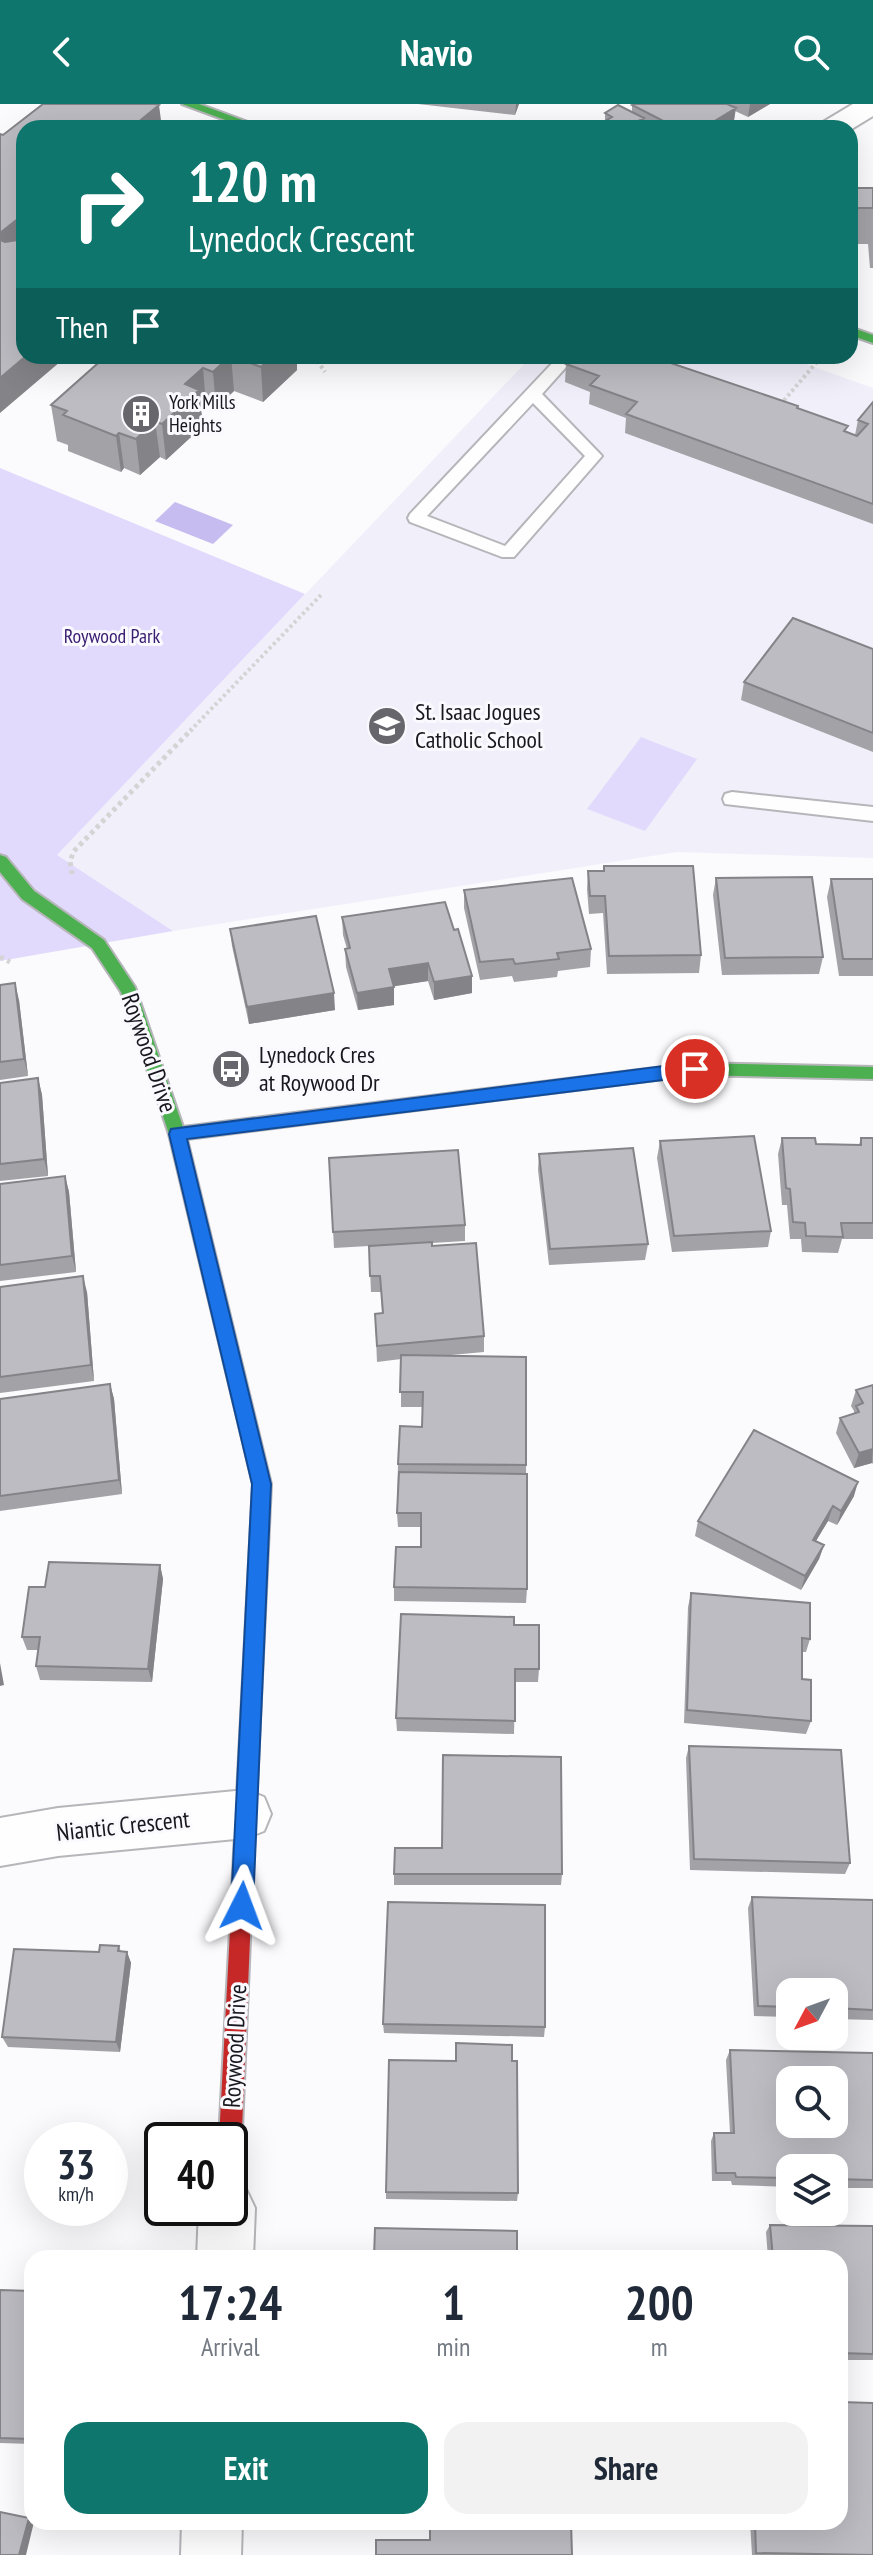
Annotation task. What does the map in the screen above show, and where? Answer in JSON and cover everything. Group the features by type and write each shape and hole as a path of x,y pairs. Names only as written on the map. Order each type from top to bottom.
{"street":[{"path":"188,104 235,120"},
{"path":"846,120 873,104"},
{"name":"Roywood Drive","path":"0,861 28,895 98,944 129,991 177,1134 262,1484 231,2122"},
{"path":"177,1134 695,1069 873,1073"},
{"name":"Niantic Crescent","path":"0,1842 58,1832 246,1814"},
{"path":"225,2250 226,2226"},
{"path":"211,2555 212,2530"}],"lane":[{"path":"532,393 594,456 508,553 416,518 532,393 560,364"},
{"path":"732,799 873,814"}],"path":[{"path":"320,364 325,372"},
{"path":"777,409 815,364"},
{"path":"72,877 70,861 74,851 321,595"},
{"path":"0,957 10,962"}],"shaded area":[{"name":"St. Isaac Jogues Catholic School","path":"524,364 806,364 873,388 873,858 677,852 173,931 57,855"},
{"path":"175,502 233,525 213,544 155,521"}],"green space":[{"name":"Roywood Park","path":"0,468 305,594 57,855 173,931 0,961"},
{"path":"641,737 697,759 645,831 587,809"}],"building":[{"path":"43,104 159,105 141,120 22,120"},
{"path":"727,104 736,108 716,120 661,120 632,105"},
{"path":"618,105 644,118 607,120 612,117 605,113"},
{"path":"16,125 16,220 0,233 0,134"},
{"path":"858,188 873,188 873,208 858,208"},
{"path":"0,240 16,240 17,364 0,378"},
{"path":"97,364 222,364 213,372 203,368 185,384 199,390 162,424 155,421 136,439 119,433 116,436 63,415 67,411 51,405"},
{"path":"566,364 674,364 798,406 848,426 844,431 857,436 868,424 858,420 873,402 873,504 626,414 637,402 590,385 599,376"},
{"path":"793,618 873,649 873,733 744,682"},
{"path":"604,866 693,866 701,955 609,956 605,896 590,896 588,871 604,871"},
{"path":"812,877 823,957 725,958 716,878"},
{"path":"572,878 591,949 557,953 559,959 515,964 513,959 480,962 464,890"},
{"path":"831,879 873,879 873,959 843,959"},
{"path":"445,902 454,930 458,929 472,976 434,982 428,963 389,969 394,987 357,993 345,949 350,948 342,917"},
{"path":"316,916 334,993 247,1007 230,929"},
{"path":"15,983 24,1059 0,1062 0,985"},
{"path":"38,1078 44,1159 0,1164 0,1083"},
{"path":"754,1136 771,1231 674,1236 660,1141"},
{"path":"782,1138 815,1138 816,1144 861,1145 861,1138 873,1138 873,1223 841,1223 843,1237 806,1236 805,1223 793,1222 790,1189 786,1188"},
{"path":"633,1148 648,1244 550,1249 539,1154"},
{"path":"458,1150 465,1225 333,1232 329,1158"},
{"path":"65,1176 72,1256 0,1265 0,1184"},
{"path":"432,1242 432,1246 476,1243 484,1336 377,1346 375,1314 383,1313 380,1276 370,1276 369,1246"},
{"path":"83,1276 91,1365 0,1377 0,1287"},
{"path":"401,1355 526,1357 526,1465 398,1464 400,1426 422,1427 423,1392 400,1392"},
{"path":"110,1384 119,1480 0,1496 0,1399"},
{"path":"873,1385 873,1449 859,1453 840,1418 859,1412 856,1406 863,1403 856,1390"},
{"path":"754,1430 858,1482 841,1511 833,1506 813,1540 824,1545 805,1576 698,1521"},
{"path":"399,1472 527,1474 527,1589 394,1587 396,1547 421,1547 421,1513 397,1513"},
{"path":"49,1562 160,1565 148,1669 36,1666 40,1637 22,1637 29,1587 45,1587"},
{"path":"691,1593 810,1603 810,1639 802,1638 802,1679 811,1680 811,1721 687,1710"},
{"path":"401,1614 514,1617 514,1625 539,1625 539,1669 515,1669 515,1721 396,1718"},
{"path":"689,1746 841,1750 850,1863 694,1859"},
{"path":"443,1755 561,1757 562,1874 394,1874 395,1848 442,1848"},
{"path":"752,1897 873,1900 873,2010 848,2009 848,1978 776,1978 776,2007 758,2006"},
{"path":"388,1902 545,1905 545,2027 383,2024"},
{"path":"100,1945 119,1946 118,1951 127,1952 116,2042 2,2037 14,1949 99,1952"},
{"path":"456,2043 512,2045 512,2061 517,2061 518,2193 386,2192 389,2060 456,2061"},
{"path":"730,2050 873,2053 873,2180 848,2179 848,2154 776,2154 776,2178 736,2177 735,2173 716,2173 714,2133 734,2133"},
{"path":"770,2225 873,2226 873,2354 848,2353 848,2250 772,2250"},
{"path":"375,2228 517,2231 517,2250 374,2250"},
{"path":"0,2290 24,2291 24,2439 0,2438"},
{"path":"848,2402 873,2403 873,2555 756,2553 755,2530 848,2530"},
{"path":"0,2512 24,2517 26,2530 19,2555 0,2555"},
{"path":"430,2530 571,2530 572,2555 376,2555 376,2540 430,2540"}],"traffic: fast":[{"path":"188,104 235,120"},
{"path":"858,334 873,339"},
{"path":"0,861 28,895 98,944 129,991 177,1134 262,1484 242,1892"},
{"path":"177,1134 695,1069 873,1073"}],"traffic: jam":[{"path":"231,2122 242,1892"}],"place":[{"name":"York Mills Heights","path":"141,414"},
{"name":"St. Isaac Jogues Catholic School","path":"387,726"},
{"name":"Lynedock Cres at Roywood Dr","path":"231,1069"}],"route":[{"path":"242,1906 262,1484 177,1134 695,1069"}]}
